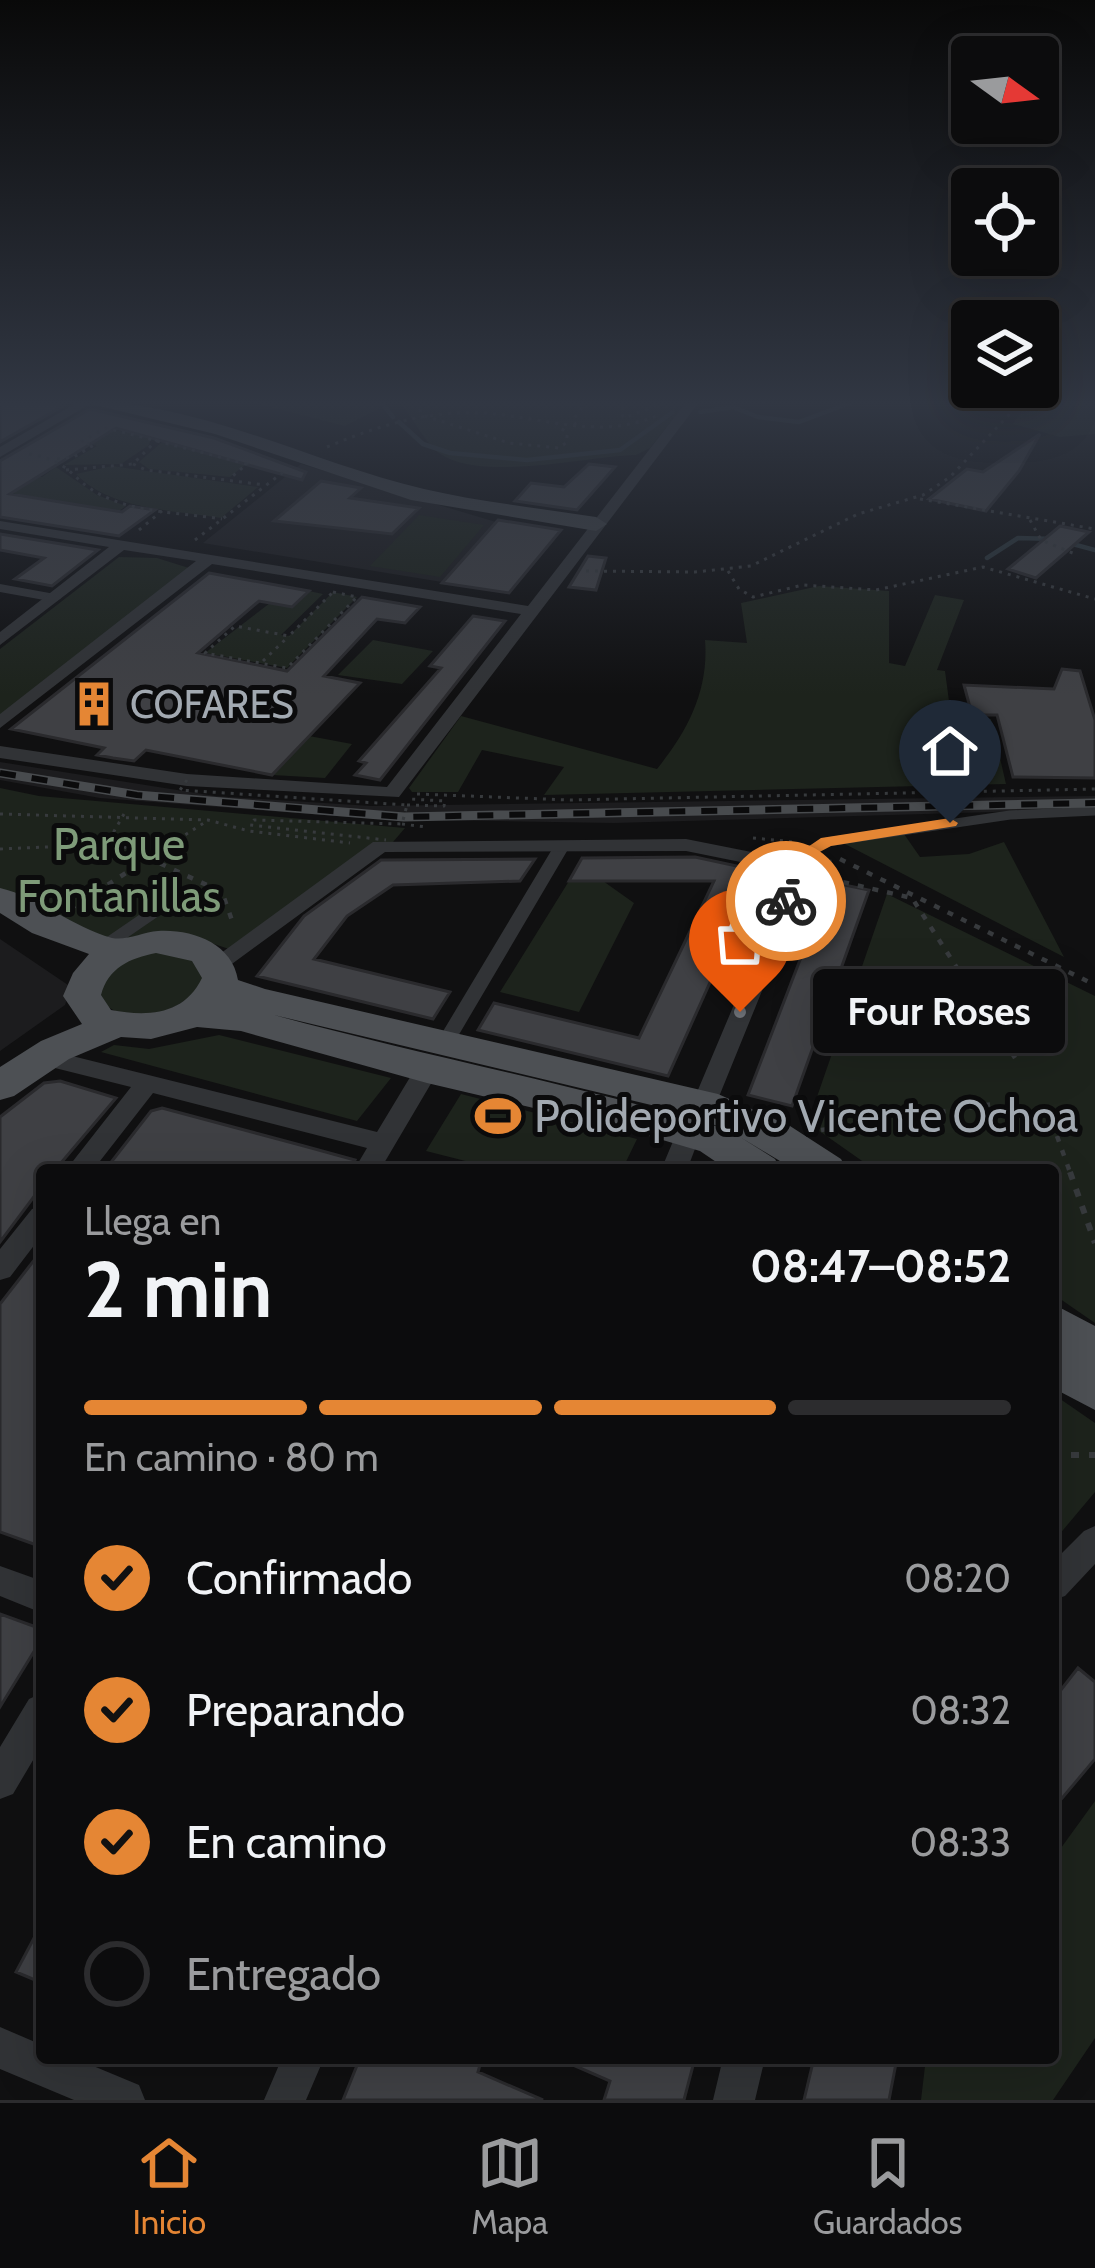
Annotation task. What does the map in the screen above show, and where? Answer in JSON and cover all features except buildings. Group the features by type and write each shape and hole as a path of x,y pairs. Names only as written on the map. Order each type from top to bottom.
{"main road":[{"path":"448,499 599,520"},
{"path":"493,499 599,520"},
{"path":"0,898 45,925 154,1027 217,977"},
{"path":"0,917 103,980"},
{"path":"0,1086 50,1053 135,945 176,942 208,954 242,1019 436,1057 689,1136 806,1164"},
{"path":"1059,1327 1095,1351"},
{"path":"1059,1367 1095,1390"}],"street":[{"path":"0,752 187,780 397,799 616,499"},
{"path":"0,525 530,611"},
{"path":"0,640 121,545"},
{"path":"0,723 209,559"},
{"path":"0,588 55,598"},
{"path":"217,977 383,843 686,845 802,868 689,1136"},
{"path":"371,1164 562,846"},
{"path":"50,1053 383,1143"},
{"path":"84,1164 148,1083"},
{"path":"0,1269 36,1224"},
{"path":"1059,1579 1095,1541"},
{"path":"0,1581 36,1595"},
{"path":"0,1781 36,1721"},
{"path":"0,2048 36,2063"},
{"path":"38,2064 124,2100"},
{"path":"285,2100 300,2064"},
{"path":"734,2100 743,2064"}],"lane":[{"path":"802,868 807,853 826,848 990,817 1095,811"},
{"path":"103,980 170,901"}],"path":[{"path":"119,499 222,519"},
{"path":"177,554 247,499"},
{"path":"562,572 728,571 752,566 858,514 911,499"},
{"path":"920,499 1095,529"},
{"path":"121,545 163,510"},
{"path":"1031,521 1041,540 1075,554"},
{"path":"728,571 739,589 753,597 802,585 876,590 983,567 1095,598"},
{"path":"261,663 289,636 333,592 357,597 287,668 205,653 235,626 289,636"},
{"path":"187,780 180,790 446,801 444,806 397,799"},
{"path":"397,799 1095,789"},
{"path":"383,843 250,825 254,820 402,824 397,799"},
{"path":"0,814 208,820 249,831 383,843"},
{"path":"0,849 95,845 109,840 124,814"},
{"path":"45,925 208,820"},
{"path":"742,836 826,848 1095,986"},
{"path":"109,840 222,892 217,977"},
{"path":"826,848 834,880 921,896"},
{"path":"912,898 1017,1060"},
{"path":"768,1153 993,1105"},
{"path":"1057,1136 1095,1243"},
{"path":"1059,1455 1095,1455"}],"shaded area":[{"path":"258,499 419,499 496,522 559,532 509,593 203,543"},
{"path":"0,762 215,796 371,806 1095,796 1095,809 614,823 377,819 100,798 0,780"},
{"path":"0,939 71,987 65,1005 0,1051"}],"green space":[{"path":"45,499 108,499 126,506 119,511"},
{"path":"116,499 244,499 221,518"},
{"path":"419,515 484,525 440,577 370,566"},
{"path":"119,557 157,558 189,568 0,717 0,649"},
{"path":"819,586 889,591 889,663 905,666 935,595 964,600 937,670 945,671 951,716 991,719 1006,784 544,795 564,767 482,750 458,792 412,792 409,788 461,716 657,769 678,740 700,693 705,640 747,643 741,603"},
{"path":"309,591 323,594 281,635 289,636 333,592 357,597 287,668 205,653 270,603 292,607"},
{"path":"373,640 433,651 402,684 338,675"},
{"path":"309,736 352,744 325,778 272,775"},
{"name":"Parque Fontanillas","path":"0,788 39,796 405,828 393,842 229,949 202,940 115,942 0,894"},
{"path":"904,834 920,857 969,854 1004,842 1064,957 843,843"},
{"path":"569,881 603,881 634,903 579,1012 500,992"},
{"path":"887,894 1095,996 1095,1323 1059,1298 1059,1164 866,1164 808,1123"},
{"path":"143,952 183,953 200,965 204,982 183,1002 153,1014 123,1014 110,1008 99,997 107,970"},
{"path":"219,1035 391,1078 357,1121 101,1052 114,1045 149,1049"},
{"name":"Polideportivo Vicente Ochoa","path":"461,1094 637,1139 625,1164 477,1164 426,1151"},
{"path":"1059,1398 1095,1423 1095,1492 1059,1535"},
{"path":"1095,1801 1095,2038 1053,2100 921,2100 925,2064 1059,2064 1059,1851"}],"waterway":[{"path":"987,558 1018,538 1055,539"},
{"path":"1069,543 1095,550"}],"railway":[{"path":"0,773 137,795 404,817 1095,803"}],"way so far":[{"path":"740,1012 786,901"}],"place":[{"name":"COFARES","path":"94,704"},
{"name":"Four Roses","path":"740,1012"},
{"name":"Polideportivo Vicente Ochoa","path":"498,1116"}],"route":[{"path":"786,901 807,853 827,842 950,823"}]}
